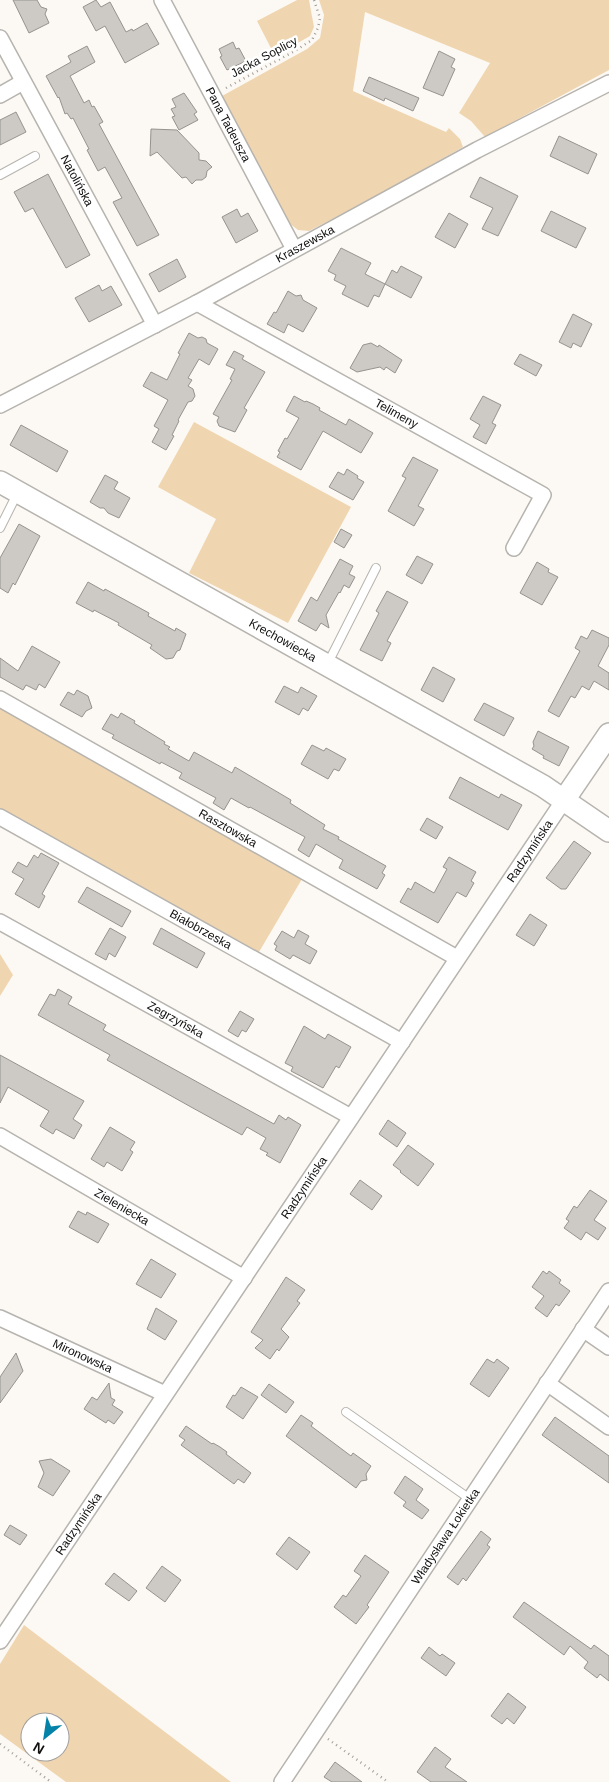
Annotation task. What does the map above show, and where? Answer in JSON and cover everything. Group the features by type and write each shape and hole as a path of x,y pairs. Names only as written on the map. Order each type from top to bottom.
{"street":[{"name":"Pana Tadeusza","path":"162,0 294,249"},
{"name":"Natolińska","path":"0,38 155,325"},
{"path":"0,95 23,82"},
{"name":"Kraszewska","path":"0,405 197,303 477,150 609,83"},
{"name":"Telimeny","path":"197,303 543,495 514,548"},
{"name":"Krechowiecka","path":"0,482 543,786 609,831"},
{"name":"Rasztowska","path":"0,699 457,958"},
{"name":"Radzymińska","path":"0,1641 609,734"},
{"name":"Białobrzeska","path":"0,817 402,1042"},
{"name":"Zegrzyńska","path":"0,922 351,1117"},
{"name":"Zieleniecka","path":"0,1136 244,1278"},
{"name":"Władysława Łokietka","path":"282,1782 609,1290"},
{"name":"Mironowska","path":"0,1318 165,1394"},
{"path":"584,1329 609,1347"},
{"path":"547,1383 609,1427"}],"lane":[{"path":"0,175 35,156"},
{"path":"0,528 18,492"},
{"path":"327,665 376,568"},
{"path":"346,1412 470,1499"}],"path":[{"name":"Jacka Soplicy","path":"212,95 312,40 318,28 320,18 314,0"},
{"path":"316,1731 388,1782"},
{"path":"0,1744 51,1782"}],"shaded area":[{"path":"297,0 309,0 314,27 310,36 275,56 257,21"},
{"path":"319,0 609,0 609,70 485,137 471,121 459,113 490,63 365,12 353,91 446,132 449,128 460,139 463,147 309,231 298,230 289,223 222,96 307,49 320,38 324,15"},
{"path":"194,422 351,507 288,623 189,573 216,519 158,487"},
{"path":"0,704 302,879 259,952 0,808"},
{"path":"0,954 13,975 0,996"},
{"path":"24,1625 231,1782 66,1782 38,1762 70,1762 70,1712 20,1712 20,1749 0,1734 0,1664"}],"building":[{"path":"13,0 37,0 41,7 47,9 45,14 49,23 29,33"},
{"path":"96,0 101,7 110,2 126,32 132,29 133,31 147,23 159,44 125,63 105,26 96,31 83,7"},
{"path":"233,42 236,49 239,48 246,61 227,70 220,57 222,56 219,49"},
{"path":"87,46 95,62 70,76 84,103 89,100 103,122 99,124 159,235 137,246 113,202 122,198 105,167 98,171 73,118 71,119 67,113 65,114 59,97 46,76 71,62 68,56"},
{"path":"439,51 455,59 451,67 455,69 443,96 423,88"},
{"path":"369,77 419,98 413,111 385,98 384,101 363,91"},
{"path":"184,93 197,112 194,114 198,120 179,130 172,117 175,116 171,109 176,107 172,99"},
{"path":"16,112 26,132 0,145 0,120"},
{"path":"151,129 177,130 199,153 199,160 206,161 212,167 207,171 206,177 202,180 196,180 192,184 186,177 182,178 157,152 150,156"},
{"path":"559,136 597,154 588,174 550,156"},
{"path":"48,174 90,255 66,268 33,208 25,212 14,192"},
{"path":"480,177 518,196 498,236 482,229 493,208 470,197"},
{"path":"237,209 241,217 248,213 258,231 236,243 222,217"},
{"path":"551,211 586,228 576,248 541,231"},
{"path":"449,213 468,224 455,248 435,237"},
{"path":"341,248 371,263 365,274 385,284 379,297 374,295 368,307 342,294 346,286 334,280 336,275 328,271"},
{"path":"177,259 186,277 159,292 149,274"},
{"path":"401,266 422,277 411,298 385,284 392,270 397,273"},
{"path":"99,285 102,291 111,286 122,305 89,322 75,298"},
{"path":"288,291 296,296 301,295 303,300 317,308 303,332 288,324 284,333 267,324 274,312 276,313"},
{"path":"573,314 592,324 581,347 573,343 571,348 559,342"},
{"path":"189,333 198,338 206,339 207,343 218,349 209,365 199,359 188,378 192,380 188,386 193,389 195,396 192,401 188,402 178,420 172,435 174,436 166,450 152,442 159,429 154,426 168,400 143,386 151,372 167,380"},
{"path":"371,343 378,347 379,345 402,360 395,373 386,367 384,370 380,367 357,372 350,368 363,345"},
{"path":"234,351 244,356 242,359 265,372 244,408 247,410 235,432 219,426 217,421 219,417 213,414 232,380 230,379 235,369 226,365"},
{"path":"520,354 542,365 536,376 514,364"},
{"path":"294,396 313,404 320,408 319,410 346,425 349,419 373,433 361,453 323,431 301,470 277,457 285,438 287,439 299,418 286,411"},
{"path":"483,396 501,405 492,423 496,425 486,444 473,437 480,425 470,419"},
{"path":"21,425 68,451 57,472 10,445"},
{"path":"413,457 438,470 418,506 424,509 414,526 388,511 406,478 402,476"},
{"path":"347,469 364,482 353,500 329,487 338,472 344,475"},
{"path":"105,475 118,482 114,489 130,498 119,518 108,513 104,508 100,508 90,502"},
{"path":"19,524 40,536 15,585 13,583 8,593 0,588 0,558"},
{"path":"341,529 352,535 344,548 334,542"},
{"path":"417,556 433,564 422,584 406,575"},
{"path":"340,559 353,566 349,574 355,577 349,588 344,585 326,615 329,628 321,623 316,631 298,621 311,597 317,601"},
{"path":"537,562 549,569 548,572 558,577 542,605 520,593"},
{"path":"88,582 149,613 148,616 175,631 176,628 186,634 180,650 177,651 173,658 166,659 150,648 152,645 118,625 119,623 76,603"},
{"path":"387,591 408,602 387,641 391,643 382,661 360,650 379,613 376,611"},
{"path":"592,630 609,638 609,645 598,666 609,673 609,690 594,681 589,690 582,686 575,698 571,696 559,717 548,711 580,651 575,648 581,636 587,639"},
{"path":"32,646 60,662 45,688 39,684 36,690 26,685 23,690 0,677 0,658 18,671"},
{"path":"433,667 455,679 443,702 421,690"},
{"path":"284,686 298,693 301,687 317,696 308,711 303,708 299,715 275,702"},
{"path":"77,690 88,696 92,708 86,711 82,717 60,705 68,692 74,695"},
{"path":"484,703 514,718 504,736 474,720"},
{"path":"121,713 165,742 164,744 170,747 168,749 189,761 194,752 232,773 235,767 291,800 290,803 325,825 323,829 386,866 382,873 385,875 377,889 339,868 343,860 316,844 309,857 298,850 305,837 231,798 224,810 213,803 216,798 179,778 182,773 161,762 160,764 112,738 114,735 102,729 111,714 118,718"},
{"path":"538,731 569,747 559,766 543,758 544,756 532,749"},
{"path":"312,745 324,751 326,748 346,759 339,771 334,769 328,779 301,764"},
{"path":"460,777 499,798 501,794 522,805 508,830 449,798"},
{"path":"427,818 443,827 436,839 420,830"},
{"path":"574,841 591,853 566,889 561,889 546,878"},
{"path":"41,853 59,863 42,894 45,896 39,908 15,894 24,879 12,872 18,862 27,867 34,855 38,858"},
{"path":"449,857 476,872 471,881 474,883 466,897 457,892 438,923 400,902 408,888 411,890 415,882 434,893 447,869 443,867"},
{"path":"87,887 131,911 122,927 78,902"},
{"path":"530,914 547,925 534,946 516,935"},
{"path":"110,928 126,937 115,957 109,953 106,960 95,954"},
{"path":"161,928 205,953 197,968 153,944"},
{"path":"298,930 309,936 305,944 317,951 310,964 293,955 290,959 275,950 277,946 274,944 282,931 294,938"},
{"path":"58,989 72,997 68,1004 106,1025 103,1030 274,1124 279,1115 286,1120 288,1117 301,1125 280,1163 260,1149 266,1138 247,1127 242,1135 107,1060 110,1055 38,1015 50,994 55,996"},
{"path":"240,1011 254,1019 246,1032 242,1030 238,1037 228,1031"},
{"path":"304,1026 325,1039 328,1034 351,1047 339,1068 336,1066 323,1088 291,1071 293,1067 285,1063"},
{"path":"0,1055 84,1101 73,1119 82,1125 74,1139 56,1129 53,1134 40,1126 49,1111 8,1087 0,1103"},
{"path":"388,1120 406,1133 397,1147 379,1134"},
{"path":"110,1127 135,1142 130,1150 133,1152 122,1171 107,1162 104,1167 91,1159"},
{"path":"408,1145 434,1164 418,1186 393,1165"},
{"path":"360,1180 382,1196 372,1210 350,1194"},
{"path":"590,1190 607,1201 594,1220 606,1228 598,1240 586,1232 581,1240 564,1228 569,1221 566,1219 574,1206 577,1208"},
{"path":"78,1211 86,1215 87,1212 109,1224 98,1243 69,1227"},
{"path":"151,1259 176,1274 161,1298 136,1284"},
{"path":"543,1271 547,1274 549,1271 561,1280 559,1283 570,1291 559,1306 556,1304 547,1317 535,1308 544,1296 532,1287"},
{"path":"286,1277 305,1290 297,1301 300,1303 281,1329 289,1337 279,1351 277,1349 270,1359 255,1348 263,1340 251,1332"},
{"path":"156,1308 177,1321 165,1340 147,1329"},
{"path":"16,1353 23,1371 0,1403 0,1377"},
{"path":"487,1359 494,1363 497,1359 509,1368 489,1397 470,1384"},
{"path":"109,1383 111,1398 115,1400 112,1405 123,1412 114,1424 108,1420 106,1423 84,1409 92,1397 97,1400"},
{"path":"269,1384 294,1402 286,1413 261,1395"},
{"path":"241,1387 258,1397 243,1419 226,1407 233,1395 235,1396"},
{"path":"301,1415 313,1423 311,1426 351,1456 353,1453 371,1466 366,1474 367,1480 361,1481 356,1488 286,1436"},
{"path":"555,1417 609,1456 609,1483 542,1435"},
{"path":"186,1426 227,1452 226,1454 251,1473 244,1483 238,1479 234,1484 181,1445 185,1440 179,1436"},
{"path":"51,1459 70,1471 53,1496 38,1487 44,1473 39,1461"},
{"path":"405,1476 423,1489 416,1500 429,1510 422,1519 403,1506 406,1502 394,1493"},
{"path":"10,1525 27,1535 20,1545 4,1535"},
{"path":"481,1531 491,1539 487,1545 490,1547 466,1581 463,1578 458,1585 447,1577"},
{"path":"289,1537 310,1552 297,1570 276,1554"},
{"path":"365,1555 389,1572 367,1605 369,1607 356,1624 334,1607 343,1595 346,1597 361,1576 354,1571"},
{"path":"162,1566 181,1580 165,1602 146,1588"},
{"path":"114,1573 137,1591 129,1601 105,1584"},
{"path":"524,1602 591,1649 594,1645 609,1656 609,1681 600,1674 597,1678 584,1668 588,1662 570,1646 564,1655 513,1617"},
{"path":"429,1647 440,1656 442,1654 455,1663 446,1676 421,1658"},
{"path":"508,1693 526,1707 514,1724 507,1718 502,1724 491,1716"},
{"path":"435,1747 451,1759 445,1767 467,1782 431,1782 417,1772"},
{"path":"335,1762 362,1782 332,1782 324,1777"}]}
